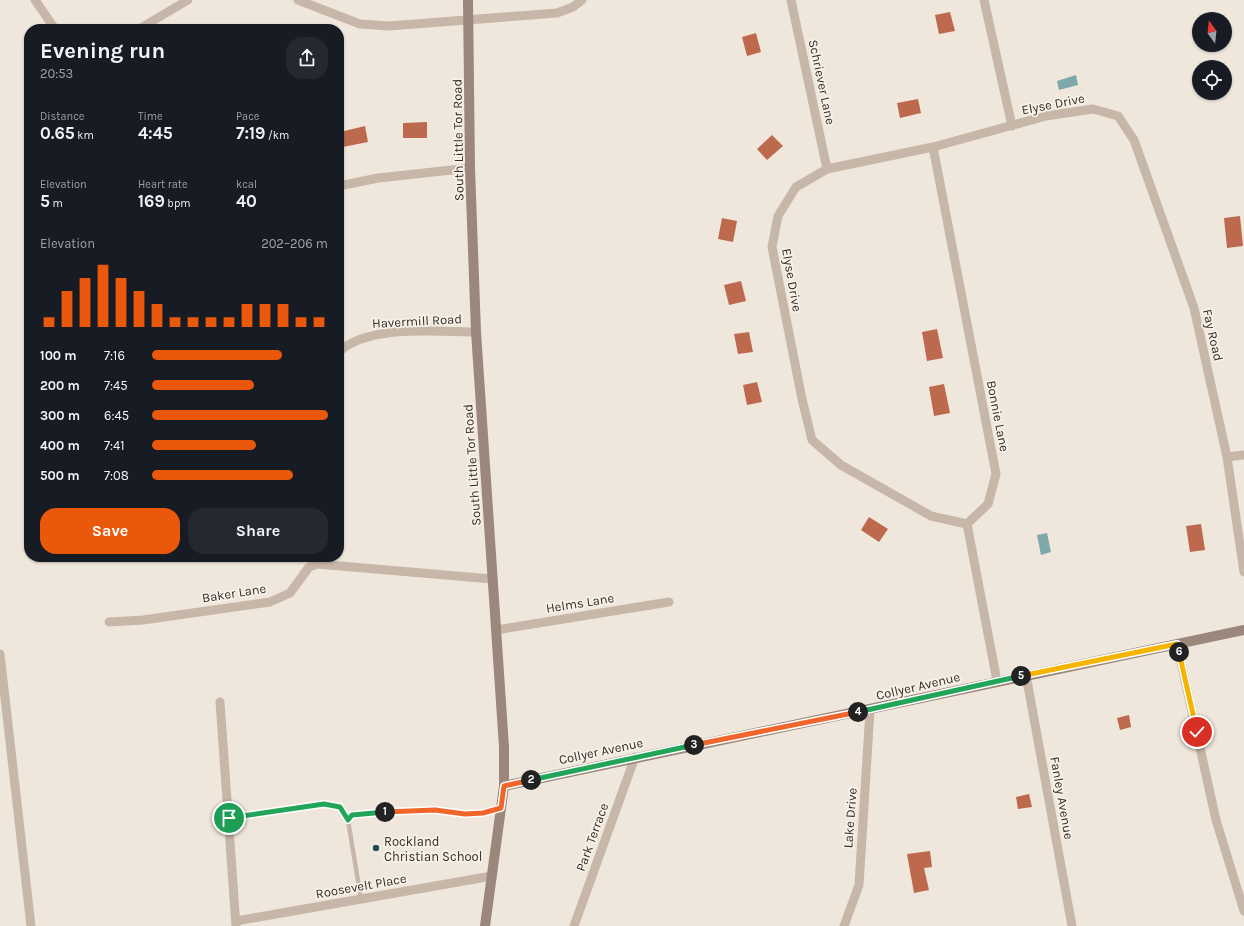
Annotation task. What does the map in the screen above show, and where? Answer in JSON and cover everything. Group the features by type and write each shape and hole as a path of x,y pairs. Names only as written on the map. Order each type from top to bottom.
{"street":[{"path":"35,0 52,24"},
{"path":"147,24 188,0"},
{"path":"298,0 360,24 389,26 557,13 573,7 582,0"},
{"name":"South Little Tor Road","path":"468,0 470,168 476,332 504,747 504,786 485,926"},
{"name":"Schriever Lane","path":"791,0 827,169"},
{"path":"984,0 1012,126"},
{"name":"Elyse Drive","path":"967,524 931,516 841,465 812,440 802,399 772,247 778,216 796,187 827,169 933,147 1046,116 1093,109 1118,116"},
{"name":"Fay Road","path":"1118,116 1134,140 1194,308 1227,457 1244,572"},
{"name":"Bonnie Lane","path":"933,147 996,474 988,504 967,524"},
{"path":"344,185 378,178 470,168"},
{"name":"Havermill Road","path":"344,346 367,336 394,332 476,332"},
{"path":"1227,457 1244,455"},
{"path":"967,524 998,681"},
{"name":"Baker Lane","path":"109,622 143,620 270,602 290,593 308,567 317,564 492,579"},
{"name":"Helms Lane","path":"496,630 669,602"},
{"name":"Collyer Avenue","path":"504,786 635,757 870,710 1026,675 1244,630"},
{"path":"1177,644 1216,820 1244,911"},
{"path":"0,654 31,926"},
{"name":"Fanley Avenue","path":"1026,675 1072,926"},
{"path":"220,702 236,923"},
{"name":"Lake Drive","path":"844,926 858,885 870,710"},
{"name":"Park Terrace","path":"574,926 635,757"},
{"name":"Roosevelt Place","path":"236,923 492,876"}],"lane":[{"path":"229,818 324,804 340,807 348,820 361,899"},
{"path":"348,820 352,815 412,810 435,810 465,814 483,813 501,808"}],"water":[{"path":"1076,75 1078,85 1059,90 1057,81"},
{"path":"1047,533 1051,552 1041,555 1037,535"}],"building":[{"path":"950,12 955,31 939,34 935,15"},
{"path":"756,33 761,52 747,56 742,37"},
{"path":"918,99 921,113 900,118 897,103"},
{"path":"427,122 427,138 403,138 403,123"},
{"path":"365,126 368,142 344,147 344,131"},
{"path":"772,135 783,146 767,160 757,149"},
{"path":"1240,216 1243,246 1227,248 1224,218"},
{"path":"722,218 737,221 733,242 718,239"},
{"path":"741,281 746,301 729,305 724,285"},
{"path":"937,329 943,358 927,361 922,332"},
{"path":"749,332 753,352 738,354 734,334"},
{"path":"757,382 762,402 747,405 743,385"},
{"path":"944,384 950,413 934,416 929,387"},
{"path":"869,517 888,529 879,542 861,530"},
{"path":"1201,524 1205,550 1190,552 1186,526"},
{"path":"1129,715 1131,727 1120,730 1117,718"},
{"path":"1029,794 1032,807 1018,809 1016,797"},
{"path":"930,851 932,867 924,868 929,890 914,893 907,854"}],"place":[{"name":"Rockland Christian School","path":"376,848"}],"route":[{"path":"229,818 324,804 340,807 348,820 352,815 412,810 435,810 465,814 483,813 501,808 504,786 635,757 870,710 1026,675 1177,644 1197,732"}]}
